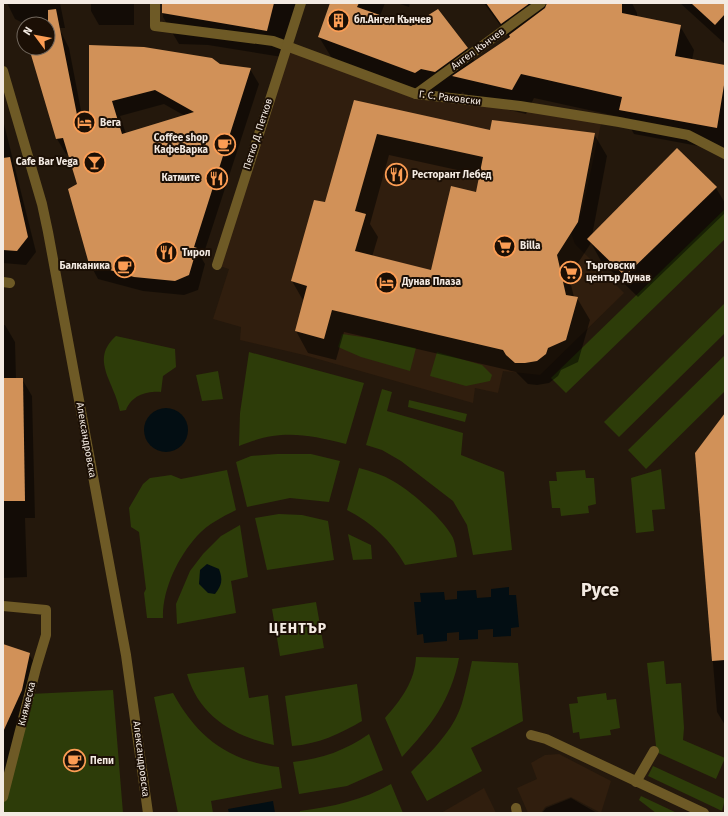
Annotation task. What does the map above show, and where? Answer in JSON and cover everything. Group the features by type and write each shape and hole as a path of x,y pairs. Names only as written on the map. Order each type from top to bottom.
{"street":[{"name":"Г. С. Раковски","path":"155,3 155,26 273,41 416,94 520,106 688,135 725,154"},
{"name":"Петко Д. Петков","path":"217,265 301,3"},
{"name":"Ангел Кънчев","path":"416,94 541,3"},
{"name":"Александровска","path":"3,71 42,204 48,232 126,655 148,813"},
{"name":"Княжеска","path":"3,606 46,610 46,635 3,797"},
{"path":"530,735 546,740 704,813"},
{"path":"636,782 654,750"}],"shaded area":[{"path":"287,45 416,94 602,119 582,212 570,222 570,230 575,244 624,293 540,375 503,371 498,393 475,388 473,403 304,355 240,340 241,327 213,319 229,269 217,265"},
{"path":"166,408 178,412 184,418 188,430 184,442 178,448 166,452 154,448 148,442 144,430 148,418 154,412"},
{"path":"207,564 219,569 221,582 215,594 208,593 199,584 200,570"},
{"path":"509,587 509,595 516,595 519,627 511,628 511,636 493,637 493,629 478,630 478,639 459,640 459,632 447,633 447,641 424,643 423,634 417,635 414,602 421,602 420,593 444,592 445,600 457,599 457,591 476,590 477,598 491,597 491,589"},
{"path":"559,754 611,781 601,813 571,797 545,807 541,813 528,813 517,788 537,779 531,763 545,755"},
{"path":"484,788 496,813 441,813"},
{"path":"273,801 275,813 229,813 228,809"}],"green space":[{"path":"725,209 725,239 566,393 551,378"},
{"path":"725,303 725,333 619,437 604,422"},
{"path":"342,334 416,348 410,371 361,357 338,347"},
{"path":"116,336 175,349 176,367 163,376 161,392 150,392 140,395 132,401 126,410 120,411 104,363 108,345"},
{"path":"249,352 364,383 346,444 305,436 280,435 267,437 239,446 240,413"},
{"path":"437,352 482,365 492,375 490,381 466,386 430,376"},
{"path":"725,355 725,391 646,469 628,450"},
{"path":"218,371 223,399 202,401 196,375"},
{"path":"382,389 392,392 387,411 463,433 461,455 504,472 512,550 473,555 467,525 453,501 401,461 382,450 366,445"},
{"path":"409,400 467,414 465,422 408,407"},
{"path":"311,454 340,461 329,502 290,498 247,507 236,462 251,456"},
{"path":"359,468 377,473 393,481 426,506 441,521 452,536 455,543 457,557 405,565 394,548 380,533 365,521 347,510"},
{"path":"661,469 665,509 652,510 654,531 636,533 631,478"},
{"path":"227,470 236,510 210,524 190,544 172,574 165,596 163,618 147,618 144,593 146,589 139,532 131,527 129,508 143,484 150,478 171,475 181,479"},
{"path":"585,470 586,478 594,478 596,504 588,506 589,513 561,516 560,508 552,508 549,481 557,481 556,472"},
{"path":"279,514 302,515 328,521 334,560 267,570 255,518"},
{"path":"240,525 248,577 231,581 236,613 177,624 176,604 190,571 203,554 221,536"},
{"path":"348,534 371,545 372,559 353,560"},
{"path":"316,602 324,648 280,656 272,609"},
{"path":"416,657 459,658 451,687 445,700 431,723 402,757 385,718 406,690 413,674"},
{"path":"472,661 518,663 523,721 471,748 482,771 427,801 411,772 441,740 458,713 462,703"},
{"path":"664,661 666,684 681,683 684,728 683,740 725,758 716,779 654,751 656,746 647,663"},
{"path":"244,667 249,698 268,695 274,745 245,736 220,722 209,713 200,702 187,674"},
{"path":"357,684 362,721 320,741 292,746 285,696"},
{"path":"113,690 123,813 3,813 3,797 30,694"},
{"path":"173,693 182,709 204,734 216,744 229,753 244,759 279,767 282,788 211,801 213,813 178,813 154,697"},
{"path":"606,693 607,700 616,699 620,728 610,730 611,735 580,739 579,732 573,733 569,704 578,703 577,697"},
{"path":"369,734 383,770 347,786 299,794 293,762 314,759 333,753 352,745"},
{"path":"653,766 725,799 722,811 648,776"},
{"path":"391,784 403,813 300,813 300,811 335,805 358,799"},
{"path":"641,796 677,813 656,813 639,800"}],"building":[{"path":"162,3 274,3 267,31 162,13"},
{"path":"330,3 359,3 357,7 411,26 438,9 468,48 435,72 421,69 415,73 318,37"},
{"path":"486,3 530,3 501,24"},
{"path":"547,3 622,3 622,13 681,25 675,56 725,65 725,79 717,128 619,110 622,97 521,74 512,90 452,76 510,37 509,35 545,8"},
{"path":"691,3 725,3 725,14 715,25"},
{"path":"56,9 79,125 89,124 89,45 144,47 212,58 220,64 251,68 194,247 197,248 189,275 175,281 134,277 89,264 68,189 77,184 63,138 56,139 31,56 56,56 56,16 48,16 48,10","holes":["155,90 194,112 122,134 112,101"]},
{"path":"354,100 490,130 492,120 595,133 578,222 557,255 566,295 578,297 566,340 548,348 546,354 537,361 515,363 503,350 332,310 324,339 295,331 307,286 291,281 314,200 325,202","holes":["377,134 483,157 476,192 451,186 431,270 355,251 366,214 355,211"]},
{"path":"677,148 717,187 625,276 587,239"},
{"path":"10,157 28,237 17,251 3,250 3,158"},
{"path":"3,378 23,378 25,501 3,501"},
{"path":"725,413 725,660 712,661 695,453"},
{"path":"3,644 30,653 22,690 3,732"}],"place":[{"name":"бл.Ангел Кънчев","path":"338,20"},
{"name":"Вега","path":"85,123"},
{"name":"Coffee shop КафеВарка","path":"224,144"},
{"name":"Cafe Bar Vega","path":"94,162"},
{"name":"Ресторант Лебед","path":"396,175"},
{"name":"Катмите","path":"216,178"},
{"name":"Billa","path":"504,246"},
{"name":"Тирол","path":"167,253"},
{"name":"Балканика","path":"125,266"},
{"name":"Tърговски център Дунав","path":"570,272"},
{"name":"Дунав Плаза","path":"386,282"},
{"name":"Пепи","path":"75,761"}],"district":[{"name":"Русе","path":"600,590"},
{"name":"ЦЕНТЪР","path":"298,628"}]}
